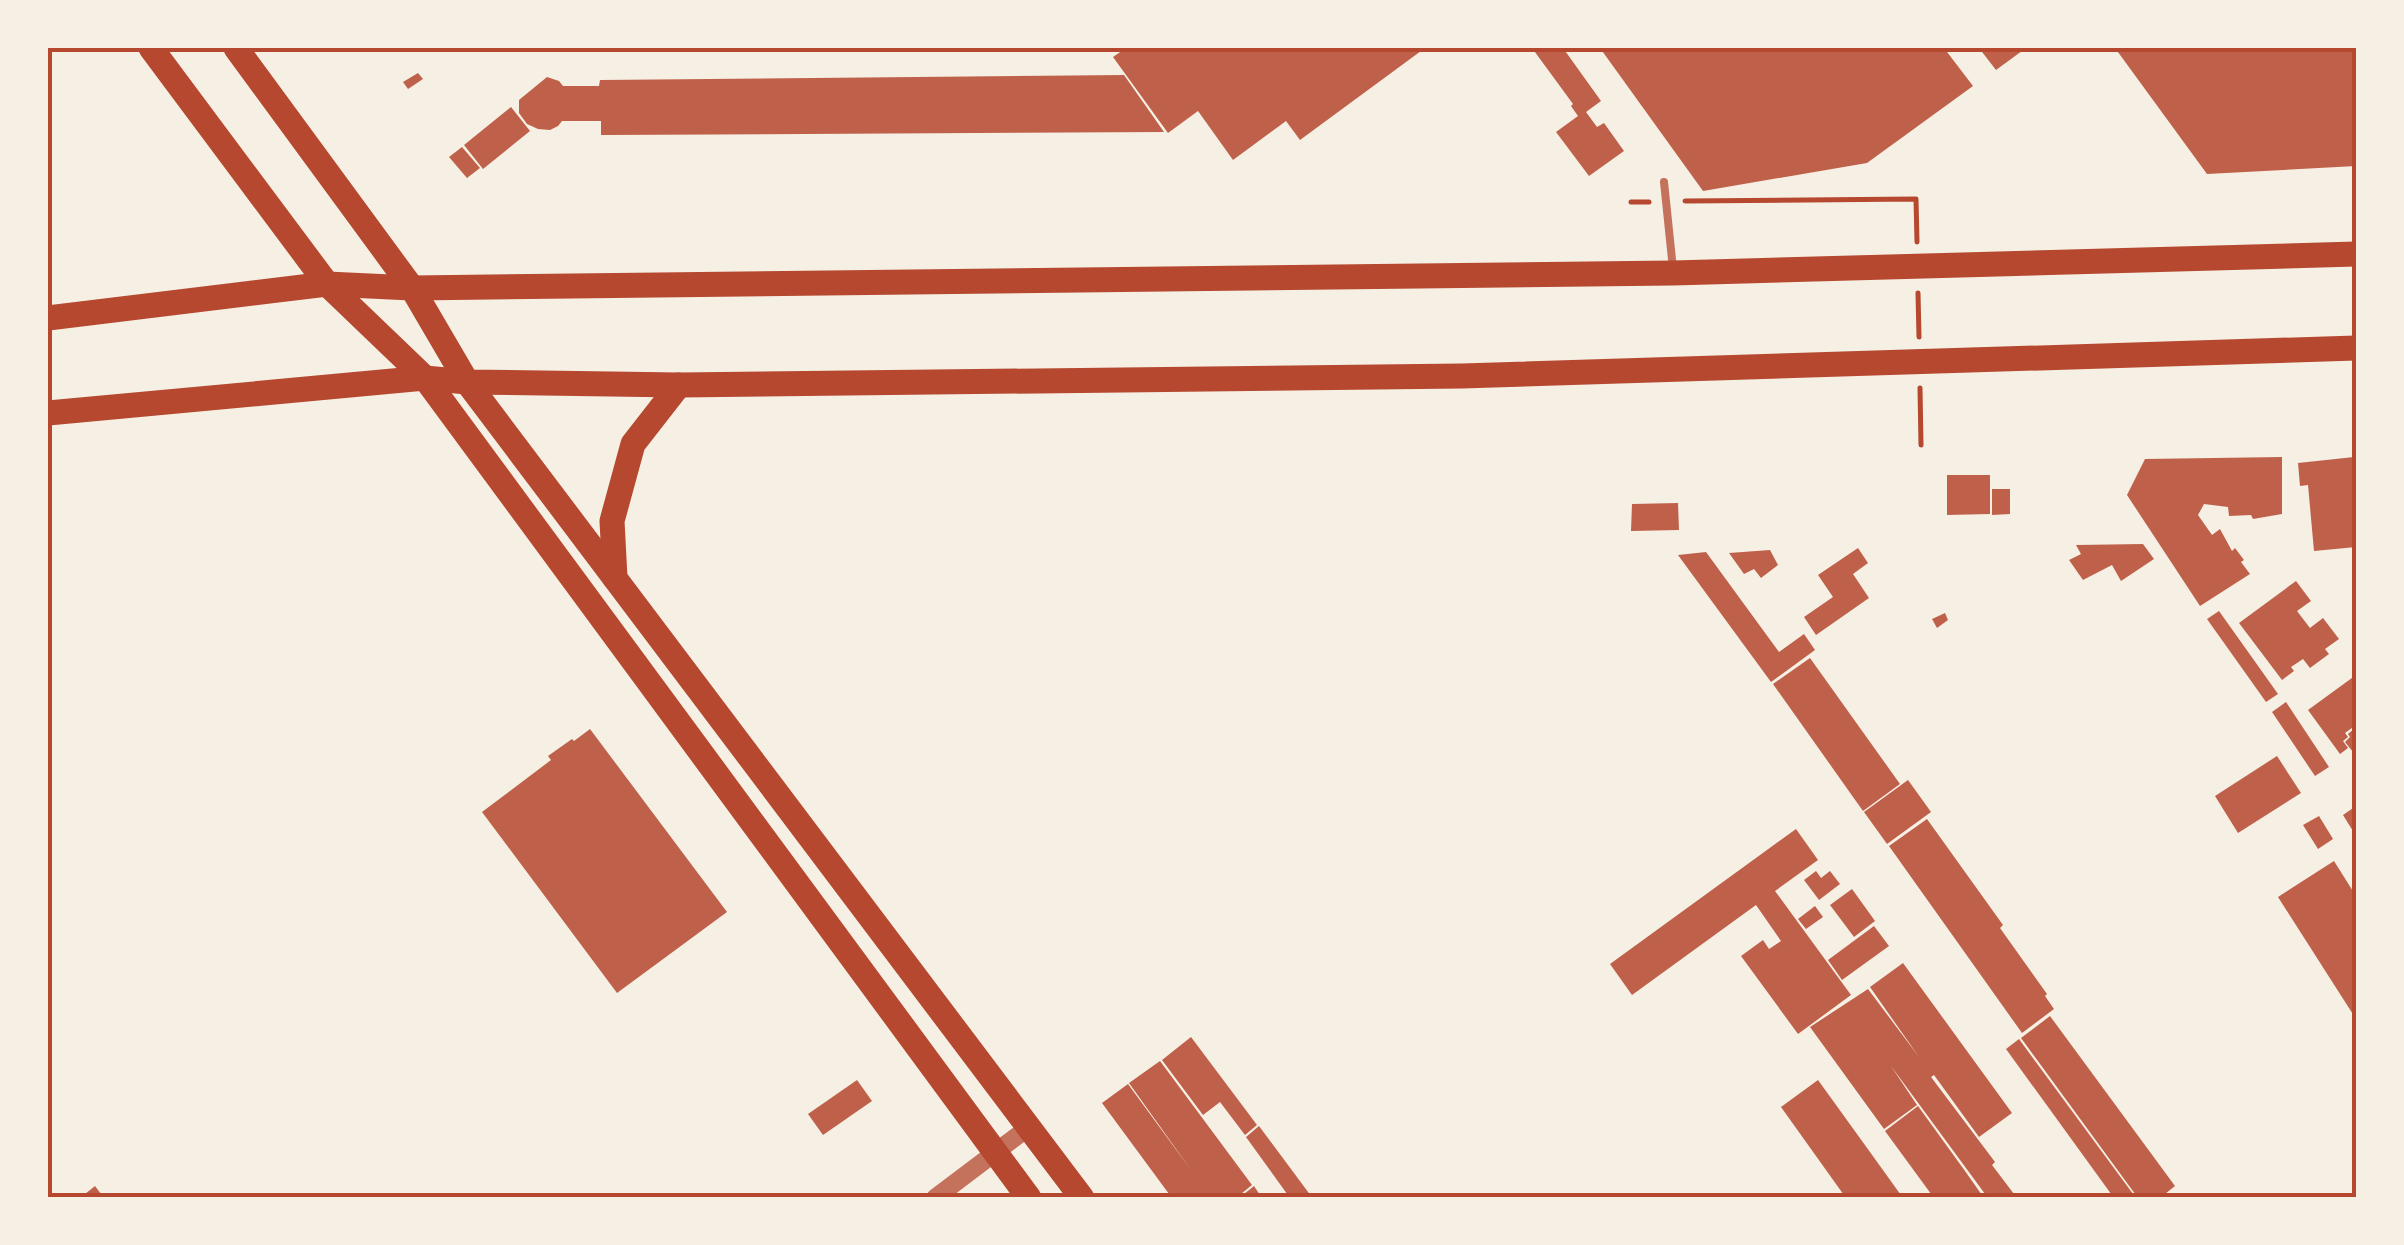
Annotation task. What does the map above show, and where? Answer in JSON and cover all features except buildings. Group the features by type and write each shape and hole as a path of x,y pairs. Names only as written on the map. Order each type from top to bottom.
{"main road":[{"path":"151,48 327,284 426,378 1030,1198"},
{"path":"236,48 412,288 467,382 1082,1198"},
{"path":"48,318 327,284 412,288 1673,273 2356,254"},
{"path":"48,413 426,378 679,385 1462,376 2356,348"},
{"path":"615,578 612,521 633,444 679,385"}],"street":[{"path":"935,1198 1030,1126"}],"lane":[{"path":"1664,182 1673,273"}],"path":[{"path":"1632,202 1916,198 1917,256"},
{"path":"1918,294 1919,350"},
{"path":"1920,388 1921,445"}]}
